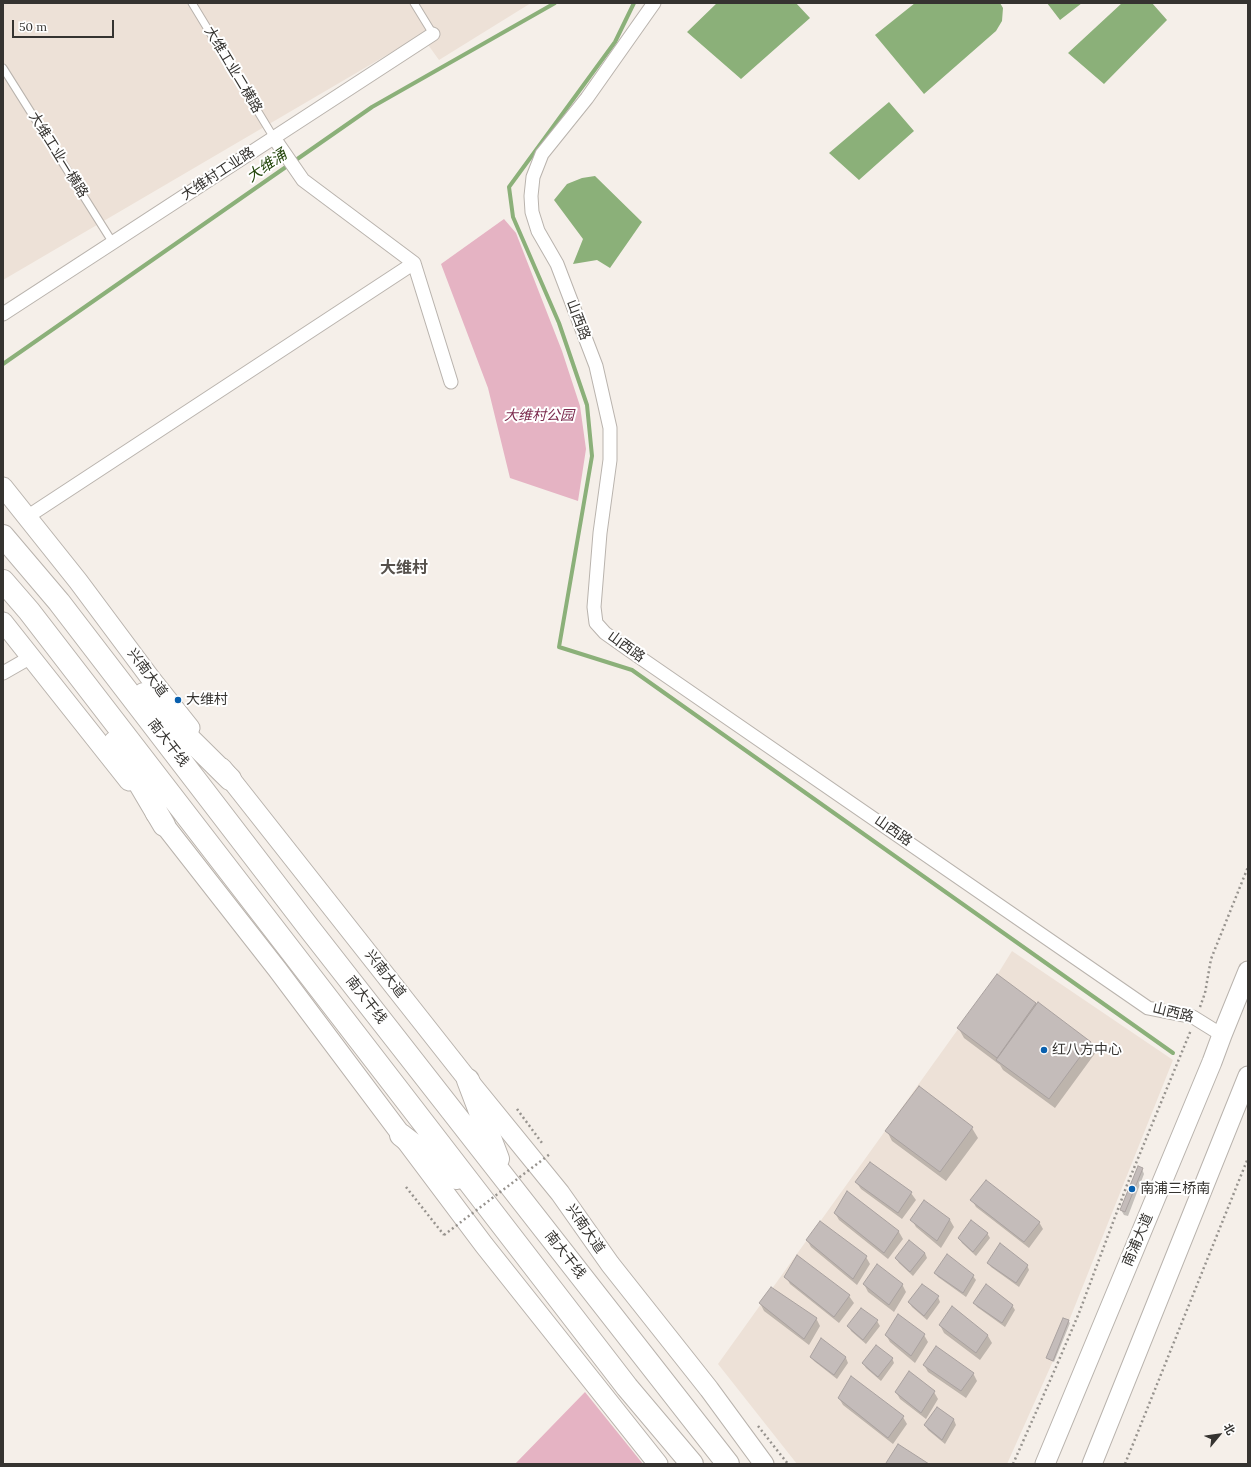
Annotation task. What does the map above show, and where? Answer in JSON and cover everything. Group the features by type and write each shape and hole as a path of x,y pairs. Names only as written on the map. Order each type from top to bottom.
{"highway":[{"name":"南大干线","path":"3,536 59,602 309,928 727,1462"},
{"name":"南大干线","path":"3,581 57,647 627,1387 692,1464"},
{"path":"82,632 230,779"},
{"path":"57,647 164,825"},
{"path":"468,1080 505,1179"},
{"path":"401,1135 481,1197"}],"main road":[{"name":"兴南大道","path":"3,487 78,581 151,679 468,1080 560,1193 610,1264 709,1389 764,1464"},
{"path":"3,622 277,969 484,1245 658,1464"},
{"name":"南浦大道","path":"1048,1459 1248,971"},
{"path":"1092,1464 1248,1076"}],"street":[{"name":"山西路","path":"654,3 587,98 542,154 533,177 531,196 532,212 538,231 557,264 596,366 610,428 610,460 600,533 594,607 596,623 605,633 1148,1008 1193,1017 1222,1034"},
{"name":"大维村工业路","path":"3,314 433,34"},
{"path":"274,138 303,180 414,263 451,382"},
{"path":"27,517 414,263"},
{"path":"3,674 31,657"}],"lane":[{"name":"大维工业二横路","path":"192,3 274,138"},
{"path":"414,3 433,34"},
{"name":"大维工业一横路","path":"3,68 112,243"}],"path":[{"path":"1205,993 1211,959 1248,867"},
{"path":"1013,1464 1070,1334 1127,1185 1190,1035"},
{"path":"406,1186 444,1236 550,1154 517,1108"},
{"path":"1125,1464 1248,1158"}],"shaded area":[{"path":"3,3 531,3 439,60 421,35 3,280"},
{"path":"717,3 796,3 810,18 741,79 687,32"},
{"path":"915,3 1000,3 1003,8 1002,21 996,31 924,94 875,35"},
{"path":"1047,3 1082,3 1060,20"},
{"path":"1122,3 1152,3 1167,20 1104,84 1068,53"},
{"path":"889,102 914,131 859,180 829,153"},
{"path":"595,176 642,222 610,268 597,260 573,264 583,239 554,200 567,184 582,178"},
{"path":"1012,951 1173,1060 1053,1361 1007,1464 797,1464 718,1364 999,972"}],"green space":[{"name":"大维村公园","path":"504,219 516,233 562,351 580,406 586,449 578,501 510,478 488,388 441,264"},
{"path":"585,1392 643,1464 515,1464"}],"building":[{"path":"997,974 1036,1003 997,1058 957,1028"},
{"name":"红八方中心","path":"1038,1002 1091,1042 1049,1099 996,1060"},
{"path":"919,1086 973,1127 940,1172 885,1131"},
{"path":"870,1162 912,1192 898,1213 855,1182"},
{"path":"1138,1166 1143,1168 1125,1212 1120,1210"},
{"path":"986,1180 1040,1222 1024,1242 970,1200"},
{"path":"847,1191 899,1231 884,1253 834,1213"},
{"path":"924,1200 950,1219 937,1241 910,1220"},
{"path":"971,1220 988,1233 973,1252 958,1238"},
{"path":"820,1221 867,1256 853,1279 806,1240"},
{"path":"909,1240 925,1253 910,1272 895,1258"},
{"path":"1000,1243 1028,1265 1016,1283 987,1263"},
{"path":"947,1254 974,1275 963,1293 934,1273"},
{"path":"797,1255 850,1295 834,1317 784,1277"},
{"path":"877,1264 903,1284 889,1305 863,1284"},
{"path":"922,1284 939,1296 924,1316 908,1302"},
{"path":"986,1284 1013,1305 1002,1323 973,1303"},
{"path":"771,1287 817,1318 804,1339 759,1303"},
{"path":"952,1306 988,1335 976,1353 939,1325"},
{"path":"861,1308 878,1320 863,1340 847,1326"},
{"path":"898,1314 925,1334 911,1356 885,1335"},
{"path":"1063,1318 1069,1320 1053,1361 1046,1358"},
{"path":"821,1338 846,1357 834,1375 810,1357"},
{"path":"876,1345 893,1358 878,1377 862,1363"},
{"path":"936,1346 974,1373 961,1391 923,1365"},
{"path":"909,1371 935,1391 921,1413 895,1392"},
{"path":"851,1376 904,1416 888,1438 838,1398"},
{"path":"937,1407 954,1419 942,1440 924,1425"},
{"path":"898,1444 929,1464 886,1463"}],"waterway":[{"name":"大维涌","path":"3,364 372,107 555,3"},
{"path":"634,3 615,42 509,187 513,217 559,323 587,405 592,456 559,647 632,670 1173,1053"}],"place":[{"name":"大维村","path":"178,700"},
{"name":"红八方中心","path":"1044,1050"},
{"name":"南浦三桥南","path":"1132,1189"}],"district":[{"name":"大维村","path":"404,568"}]}
